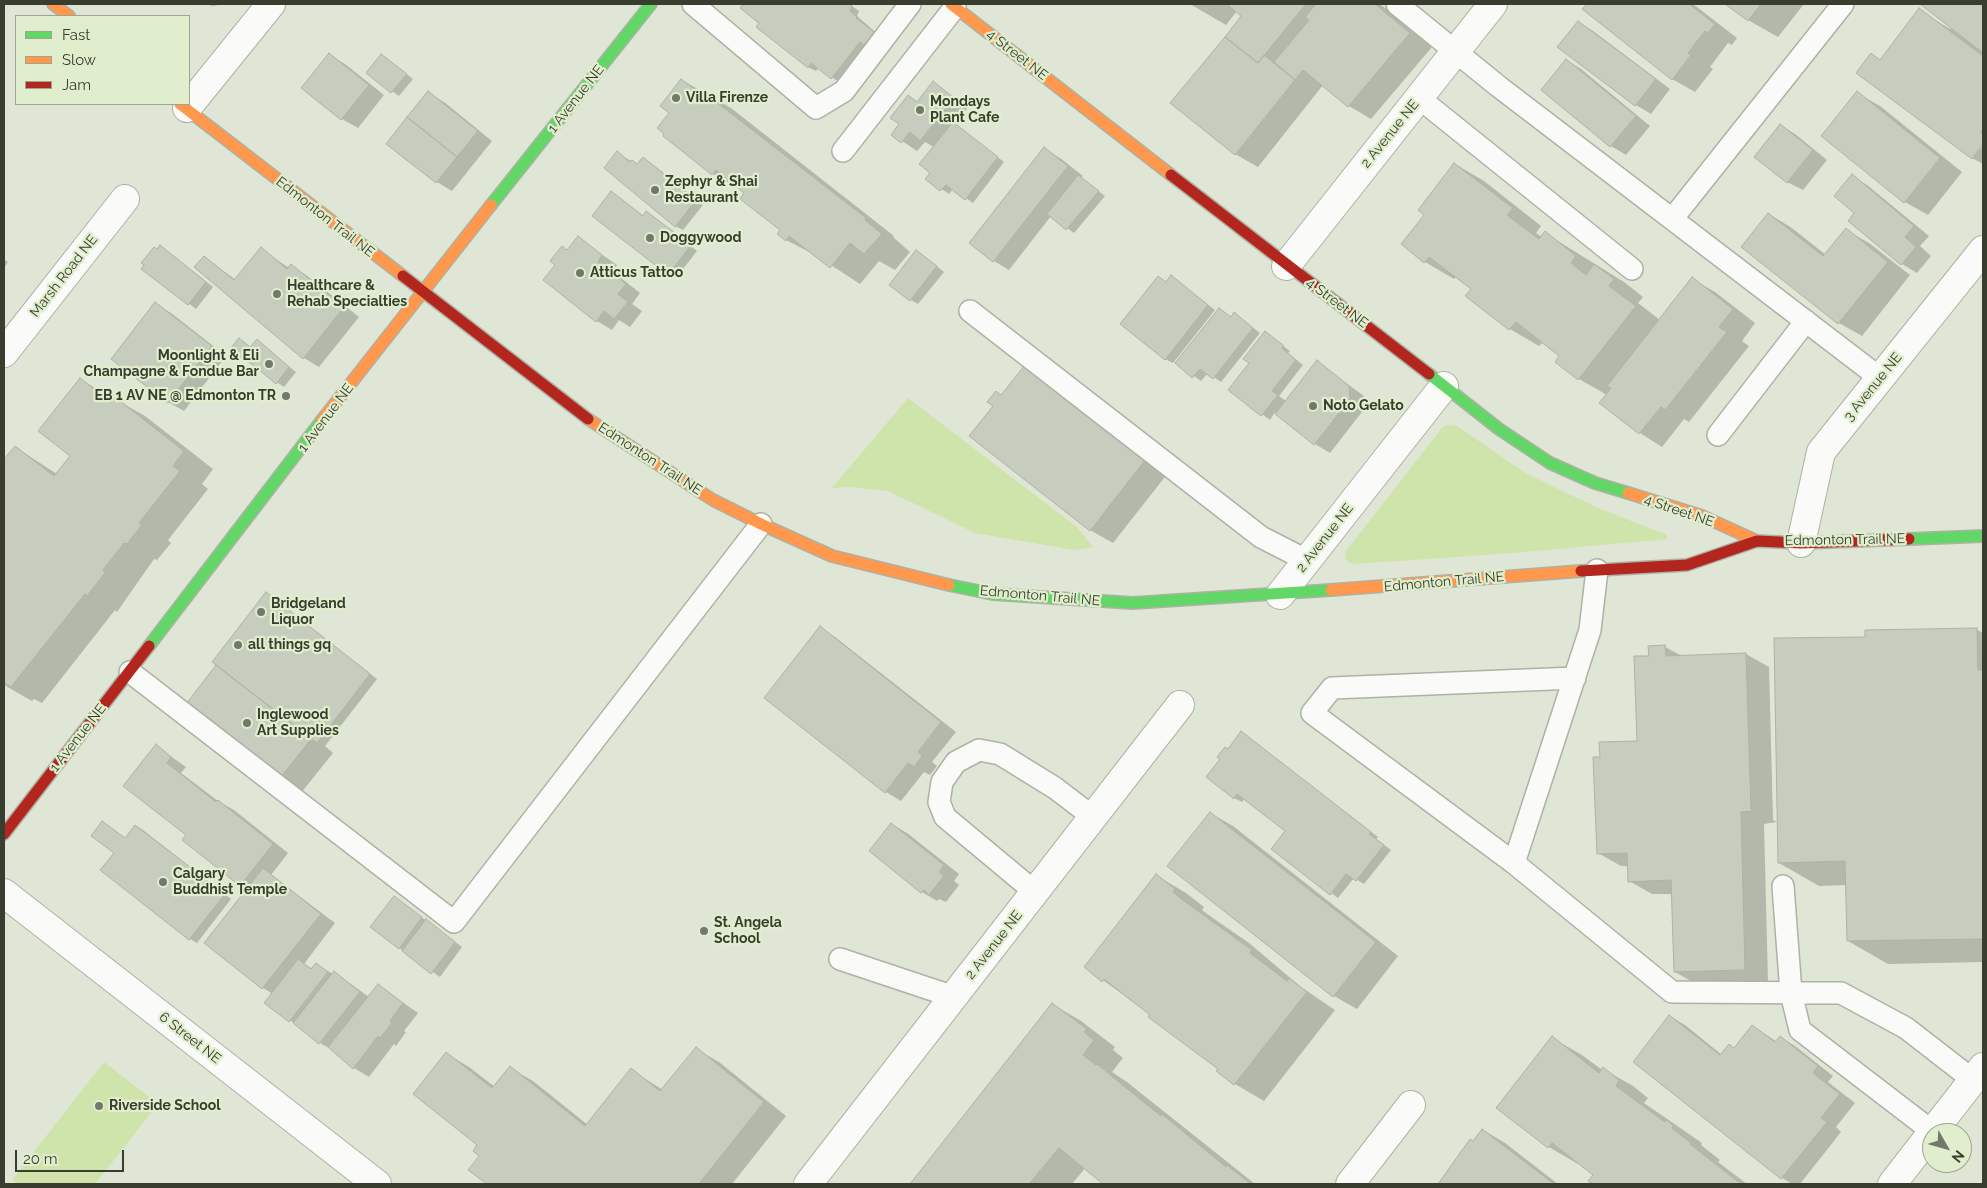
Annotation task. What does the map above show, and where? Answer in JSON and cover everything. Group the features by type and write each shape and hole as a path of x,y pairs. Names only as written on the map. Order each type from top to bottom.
{"main road":[{"path":"53,4 68,15"},
{"name":"1 Avenue NE","path":"4,834 422,292 651,4"},
{"name":"4 Street NE","path":"953,5 1286,266 1499,429 1550,463 1596,483 1702,516 1757,541"},
{"name":"Edmonton Trail NE","path":"184,106 588,420 713,500 761,524 832,556 917,579 992,594 1133,602 1280,595 1597,570 1687,565 1757,541 1801,543 1983,536"}],"street":[{"path":"190,99 270,4"},
{"name":"2 Avenue NE","path":"1286,266 1493,4"},
{"name":"Marsh Road NE","path":"4,353 125,199"},
{"name":"3 Avenue NE","path":"1801,543 1821,452 1983,250"},
{"name":"2 Avenue NE","path":"1280,595 1444,386"},
{"name":"2 Avenue NE","path":"808,1184 1180,704"},
{"name":"6 Street NE","path":"4,892 377,1184"},
{"path":"1940,1123 1978,1074"},
{"path":"1350,1184 1411,1106"},
{"path":"1892,1184 1922,1146"}],"lane":[{"path":"693,4 816,108 844,91 910,4"},
{"path":"1397,4 1457,50 1498,86 1880,378"},
{"path":"1673,218 1843,4"},
{"path":"843,151 953,5"},
{"path":"1419,98 1632,269"},
{"path":"970,311 1261,537 1308,560"},
{"path":"1718,435 1806,321"},
{"path":"130,672 454,922 761,524"},
{"path":"1514,863 1590,630 1597,570"},
{"path":"1575,678 1332,688 1312,713 1514,863 1672,992 1841,993 1906,1028 1978,1074"},
{"path":"1035,892 945,817 939,802 942,782 956,762 979,750 1000,754 1055,788 1093,817"},
{"path":"1783,886 1791,993 1800,1030 1922,1124"},
{"path":"840,959 954,997"}],"green space":[{"path":"908,398 1078,528 1093,547 1074,550 975,533 888,491 849,487 832,488"},
{"path":"1447,425 1457,426 1527,474 1598,508 1667,535 1667,539 1513,553 1355,564 1348,562 1345,558 1346,551 1442,428"},
{"path":"104,1062 158,1104 95,1184 18,1184 12,1180"}],"building":[{"path":"743,4 849,4 852,6 850,11 856,18 874,32 864,45 860,42 831,79 811,63 808,68 756,27 759,23 740,8"},
{"path":"1231,4 1306,4 1258,63 1225,37 1241,16 1229,6"},
{"path":"1316,4 1375,4 1410,33 1348,107 1303,70 1295,80 1274,62 1309,20 1305,17"},
{"path":"1587,4 1689,4 1715,24 1708,33 1705,31 1688,53 1691,55 1672,80 1582,9"},
{"path":"1725,4 1761,4 1748,21"},
{"path":"1920,4 1983,4 1983,53"},
{"path":"1919,8 1983,56 1983,129 1981,132 1983,134 1983,144 1972,159 1856,73 1871,53 1880,60"},
{"path":"1578,21 1656,79 1635,106 1557,47"},
{"path":"1225,37 1258,63 1264,55 1295,80 1235,155 1170,103"},
{"path":"329,53 369,85 341,120 301,88"},
{"path":"381,54 407,74 391,93 366,73"},
{"path":"1566,59 1636,116 1610,147 1541,90"},
{"path":"681,79 699,93 701,90 866,218 865,220 882,234 864,254 850,243 830,268 789,236 786,241 777,234 780,230 740,199 744,193 716,170 712,175 663,136 664,134 657,128 669,113 660,106"},
{"name":"Mondays Plant Cafe","path":"933,81 954,98 920,141 910,132 901,143 891,135 899,124 890,118 908,95 917,102"},
{"path":"428,91 478,131 457,157 407,117"},
{"path":"1857,91 1940,158 1904,203 1821,136"},
{"path":"407,117 457,157 436,183 386,144"},
{"path":"953,122 998,157 965,200 946,185 940,191 925,179 930,173 919,164"},
{"path":"1780,124 1813,150 1787,183 1754,157"},
{"path":"1044,147 1068,166 993,262 969,243"},
{"name":"Zephyr & Shai Restaurant","path":"617,151 630,162 632,160 637,164 643,157 696,200 675,227 604,168"},
{"path":"1454,163 1513,208 1507,215 1539,239 1545,231 1576,256 1571,263 1586,275 1594,264 1614,279 1609,286 1636,306 1578,380 1555,362 1559,356 1516,322 1509,330 1465,296 1471,289 1429,257 1424,263 1401,244 1424,215 1418,210"},
{"path":"1852,174 1914,226 1905,237 1916,247 1901,265 1848,221 1854,213 1834,196"},
{"path":"1078,175 1099,191 1066,230 1047,214"},
{"name":"Doggywood","path":"611,191 643,216 646,211 691,245 668,275 592,216"},
{"path":"1768,213 1823,256 1846,228 1888,262 1838,324 1741,247"},
{"name":"Atticus Tattoo","path":"578,236 602,255 598,262 626,284 618,294 628,302 614,319 604,311 596,322 543,280 555,265 550,261 562,246 567,250"},
{"path":"160,245 206,282 188,305 141,269 144,265 141,263 154,247 157,249"},
{"name":"Healthcare & Rehab Specialties","path":"261,247 287,269 291,264 344,307 303,359 194,267 204,256 234,280"},
{"path":"916,250 937,266 910,301 889,285"},
{"path":"1171,275 1208,305 1165,360 1120,324 1158,276 1166,282"},
{"path":"1692,277 1733,309 1719,327 1727,332 1665,410 1661,407 1639,434 1599,403 1611,388 1607,386"},
{"path":"155,302 212,346 168,403 111,359"},
{"path":"1219,308 1231,317 1234,312 1253,328 1213,379 1200,369 1192,378 1175,363"},
{"path":"1265,331 1284,346 1282,348 1296,360 1272,391 1278,395 1261,416 1228,390 1249,363 1243,359"},
{"name":"Moonlight & Eli Champagne & Fondue Bar","path":"239,338 250,347 257,339 289,367 276,384 246,359 244,361 230,349"},
{"name":"Noto Gelato","path":"1317,360 1349,386 1350,399 1314,445 1275,414"},
{"path":"1025,365 1146,459 1090,531 969,436 993,406 987,402 996,391 1001,395"},
{"path":"80,378 111,402 115,397 184,451 173,466 180,471 139,523 142,525 127,544 124,543 103,570 105,573 87,596 85,594 11,687 4,683 4,459 15,446 54,476 70,456 38,431"},
{"path":"266,592 370,674 317,743 212,662"},
{"path":"820,626 941,722 918,752 922,756 914,767 908,763 885,793 764,698"},
{"path":"1977,628 1978,670 1983,670 1983,939 1847,941 1845,861 1778,863 1774,638 1865,637 1865,630"},
{"path":"1665,645 1666,656 1746,653 1751,809 1753,809 1752,811 1741,812 1745,970 1674,972 1671,880 1628,882 1627,853 1597,854 1593,757 1600,757 1599,742 1637,741 1634,656 1649,656 1648,646"},
{"name":"Inglewood Art Supplies","path":"216,665 311,739 278,781 183,708"},
{"path":"1241,731 1371,832 1369,834 1384,845 1356,881 1346,874 1330,895 1271,849 1285,831 1237,794 1234,799 1206,777 1220,759 1217,757 1225,747 1228,749"},
{"path":"156,744 171,757 167,763 216,802 218,800 273,844 240,886 182,840 186,835 123,786"},
{"path":"1210,812 1376,942 1333,997 1167,866"},
{"name":"Calgary Buddhist Temple","path":"102,821 125,838 135,825 225,894 189,940 100,870 114,853 91,836"},
{"path":"891,823 944,865 939,872 944,876 929,895 924,890 921,893 869,851"},
{"path":"263,868 321,914 262,989 204,943"},
{"path":"1156,874 1175,889 1173,892 1180,898 1252,950 1250,953 1287,981 1289,978 1307,992 1234,1085 1216,1071 1218,1069 1148,1017 1150,1015 1104,979 1102,982 1084,967"},
{"path":"394,896 422,917 399,949 370,927"},
{"path":"426,919 455,942 431,974 402,951"},
{"path":"298,959 311,969 316,963 328,972 289,1022 264,1003"},
{"path":"334,971 360,992 319,1044 293,1023"},
{"path":"378,984 403,1003 390,1021 392,1023 380,1038 378,1036 353,1069 328,1047"},
{"path":"1052,1003 1087,1029 1084,1032 1094,1040 1083,1055 1097,1064 1161,1116 1162,1114 1226,1167 1227,1165 1251,1184 1103,1184 1059,1148 1029,1184 910,1184"},
{"path":"1669,1015 1720,1055 1729,1044 1734,1048 1752,1025 1775,1042 1780,1036 1818,1066 1813,1073 1840,1094 1821,1118 1827,1122 1781,1179 1633,1062"},
{"path":"1552,1036 1599,1073 1603,1067 1619,1080 1616,1086 1665,1122 1667,1120 1673,1126 1672,1128 1690,1144 1741,1184 1593,1184 1588,1181 1593,1175 1552,1143 1548,1148 1496,1108"},
{"path":"696,1047 764,1102 699,1184 487,1184 468,1170 479,1156 473,1151 477,1145 413,1094 446,1052 492,1088 510,1066 585,1126 631,1068 660,1091"},
{"path":"1482,1129 1554,1184 1438,1184 1470,1139 1473,1141"}],"traffic: fast":[{"path":"491,205 651,4"},
{"path":"1429,374 1499,429 1550,463 1595,483 1628,493"},
{"path":"149,646 322,420"},
{"path":"1909,539 1983,536"},
{"path":"949,585 993,594 1133,603 1331,590"}],"traffic: slow":[{"path":"53,4 68,15"},
{"path":"951,4 1171,175"},
{"path":"181,105 403,276"},
{"path":"322,420 491,205"},
{"path":"588,419 713,500 761,524 832,556 949,585"},
{"path":"1628,493 1702,516 1757,541"},
{"path":"1331,590 1581,571"}],"traffic: jam":[{"path":"1171,175 1429,374"},
{"path":"403,276 588,419"},
{"path":"1581,571 1687,565 1757,541 1801,543 1909,539"},
{"path":"4,834 149,646"}],"place":[{"name":"Villa Firenze","path":"676,98"},
{"name":"Mondays Plant Cafe","path":"920,110"},
{"name":"Zephyr & Shai Restaurant","path":"655,190"},
{"name":"Doggywood","path":"650,238"},
{"name":"Atticus Tattoo","path":"580,273"},
{"name":"Healthcare & Rehab Specialties","path":"277,294"},
{"name":"Moonlight & Eli Champagne & Fondue Bar","path":"269,364"},
{"name":"EB 1 AV NE @ Edmonton TR","path":"286,396"},
{"name":"Noto Gelato","path":"1313,406"},
{"name":"Bridgeland Liquor","path":"261,612"},
{"name":"all things gq","path":"238,645"},
{"name":"Inglewood Art Supplies","path":"247,723"},
{"name":"Calgary Buddhist Temple","path":"163,882"},
{"name":"St. Angela School","path":"704,931"},
{"name":"Riverside School","path":"99,1106"}]}
